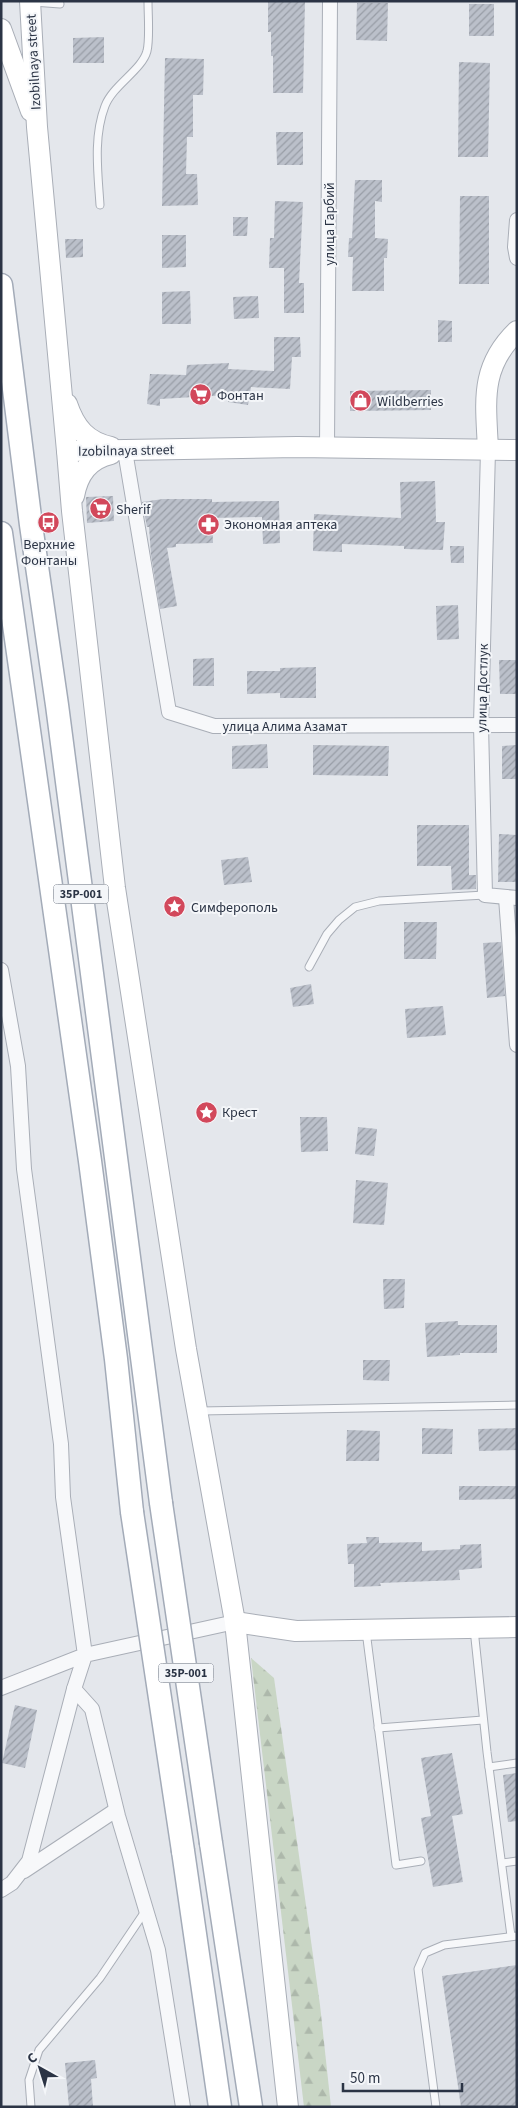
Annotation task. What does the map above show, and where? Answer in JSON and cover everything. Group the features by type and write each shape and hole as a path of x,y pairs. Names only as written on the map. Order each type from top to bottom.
{"main road":[{"name":"Izobilnaya street","path":"30,1 37,127 68,451 327,448 517,450"},
{"path":"1,29 37,127"},
{"name":"35Р-001","path":"1,285 31,525 57,705 161,1503 251,2107"},
{"path":"488,450 486,401 488,377 498,356 517,331"},
{"path":"60,381 72,418 89,440 99,445 125,451"},
{"path":"68,451 72,508 115,888 197,1411 235,1622 288,2107"},
{"path":"72,508 75,487 86,467 102,456 125,451"},
{"name":"35Р-001","path":"1,533 92,1180 116,1360 132,1512 220,2107"},
{"path":"235,1622 296,1632 517,1627"}],"street":[{"name":"улица Гарбий","path":"327,448 330,1"},
{"path":"517,220 515,247 517,258"},
{"name":"улица Достлук","path":"485,895 481,725 488,450"},
{"name":"улица Алима Азамат","path":"125,451 169,712 214,726 517,725"},
{"path":"485,895 512,898 517,1045"},
{"path":"1,970 18,1066 24,1169 61,1444 63,1497 85,1656 74,1689 29,1861 12,1883 1,1890"},
{"path":"1,1688 85,1656 235,1622"},
{"path":"74,1689 92,1709 116,1810 158,1950 182,2107"},
{"path":"21,1873 116,1810"}],"lane":[{"path":"30,1 60,4"},
{"path":"100,206 97,143 105,106 115,87 137,67 147,52 148,1"},
{"path":"308,968 327,934 339,920 355,907 379,901 485,895"},
{"path":"197,1411 517,1405"},
{"path":"436,2107 418,1969 424,1953 444,1945 514,1936 488,1767 474,1629"},
{"path":"366,1630 396,1865 421,1861"},
{"path":"378,1728 484,1720"},
{"path":"488,1767 517,1763"},
{"path":"502,1863 517,1861"},
{"path":"31,2107 29,2080 39,2050 100,1978 146,1910"}],"green space":[{"path":"251,1658 274,1678 320,2005 331,2107 304,2107"}],"building":[{"path":"268,1 305,1 303,93 273,93 273,56 271,56 271,32 268,32"},
{"path":"357,3 388,3 387,41 356,40"},
{"path":"469,4 494,4 494,36 469,36"},
{"path":"104,37 104,63 73,63 73,38"},
{"path":"165,58 204,59 203,95 193,95 193,137 187,137 186,174 197,174 198,205 162,206"},
{"path":"459,62 490,63 488,157 458,157"},
{"path":"276,132 303,132 303,165 277,165"},
{"path":"355,180 382,180 382,202 375,201 375,238 388,239 387,258 384,258 384,291 352,291 353,257 348,257 349,238 352,238"},
{"path":"460,196 489,196 489,284 459,284"},
{"path":"275,201 303,202 299,283 304,283 304,313 284,313 284,268 269,268 270,238 274,238"},
{"path":"233,217 248,217 247,236 233,236"},
{"path":"162,235 186,235 186,267 162,268"},
{"path":"65,239 83,239 83,257 66,258"},
{"path":"190,291 191,324 162,324 162,292"},
{"path":"258,296 259,318 234,319 233,297"},
{"path":"438,320 452,321 452,342 438,342"},
{"path":"274,337 300,337 301,357 292,357 290,389 251,387 248,405 228,402 229,395 160,399 160,406 147,404 150,374 186,375 187,365 229,363 228,369 274,371"},
{"path":"431,390 431,410 350,411 350,391"},
{"path":"435,481 436,522 445,522 443,550 404,549 404,546 342,544 342,552 313,551 314,514 401,518 400,482"},
{"name":"Sherif","path":"113,496 114,521 87,523 86,497"},
{"path":"163,499 212,499 212,502 279,501 280,543 263,544 262,517 212,518 213,543 176,544 176,547 167,548 177,606 160,609 151,555 149,527 147,527 142,502"},
{"path":"450,546 464,546 464,563 451,563"},
{"path":"458,605 459,639 437,640 436,606"},
{"path":"214,658 214,686 193,686 193,659"},
{"path":"499,660 517,660 517,694 500,694"},
{"path":"316,667 316,698 280,698 280,693 247,694 247,671 280,671 280,668"},
{"path":"267,744 268,768 232,769 232,746"},
{"path":"313,745 389,746 388,776 313,775"},
{"path":"517,745 517,779 502,779 502,746"},
{"path":"417,825 469,825 469,875 476,875 476,889 452,890 451,866 417,866"},
{"path":"499,834 517,835 517,882 498,882"},
{"path":"248,857 252,882 224,885 221,860"},
{"path":"404,922 437,922 436,959 404,959"},
{"path":"501,942 505,996 487,998 483,943"},
{"path":"311,984 314,1004 293,1007 290,988"},
{"path":"443,1006 446,1035 407,1038 405,1009"},
{"path":"300,1117 327,1117 328,1151 301,1152"},
{"path":"358,1127 377,1129 374,1156 355,1154"},
{"path":"356,1180 388,1183 384,1225 353,1223"},
{"path":"383,1279 405,1279 404,1308 384,1309"},
{"path":"458,1321 458,1325 497,1325 497,1353 460,1353 460,1355 427,1357 425,1323"},
{"path":"363,1360 390,1360 389,1381 363,1380"},
{"path":"422,1428 453,1429 452,1454 422,1454"},
{"path":"517,1428 517,1450 479,1451 478,1429"},
{"path":"347,1430 380,1431 379,1461 346,1461"},
{"path":"459,1486 517,1486 517,1499 459,1500"},
{"path":"366,1537 379,1537 379,1543 422,1542 422,1551 460,1549 460,1545 481,1544 482,1568 459,1570 460,1580 380,1583 381,1586 354,1587 354,1564 348,1564 347,1544 367,1543"},
{"path":"15,1705 37,1710 25,1768 2,1763"},
{"path":"452,1753 463,1814 452,1816 463,1882 433,1887 421,1818 431,1816 421,1758"},
{"path":"517,1773 517,1821 508,1822 503,1775"},
{"path":"517,1965 517,2107 461,2107 442,1976"},
{"path":"95,2060 97,2078 91,2079 93,2107 69,2107 65,2063"}],"place":[{"name":"Фонтан","path":"201,395"},
{"name":"Wildberries","path":"361,401"},
{"name":"Sherif","path":"100,509"},
{"name":"Верхние Фонтаны","path":"49,522"},
{"name":"Экономная аптека","path":"208,524"},
{"name":"Симферополь","path":"175,907"},
{"name":"Крест","path":"206,1112"}]}
